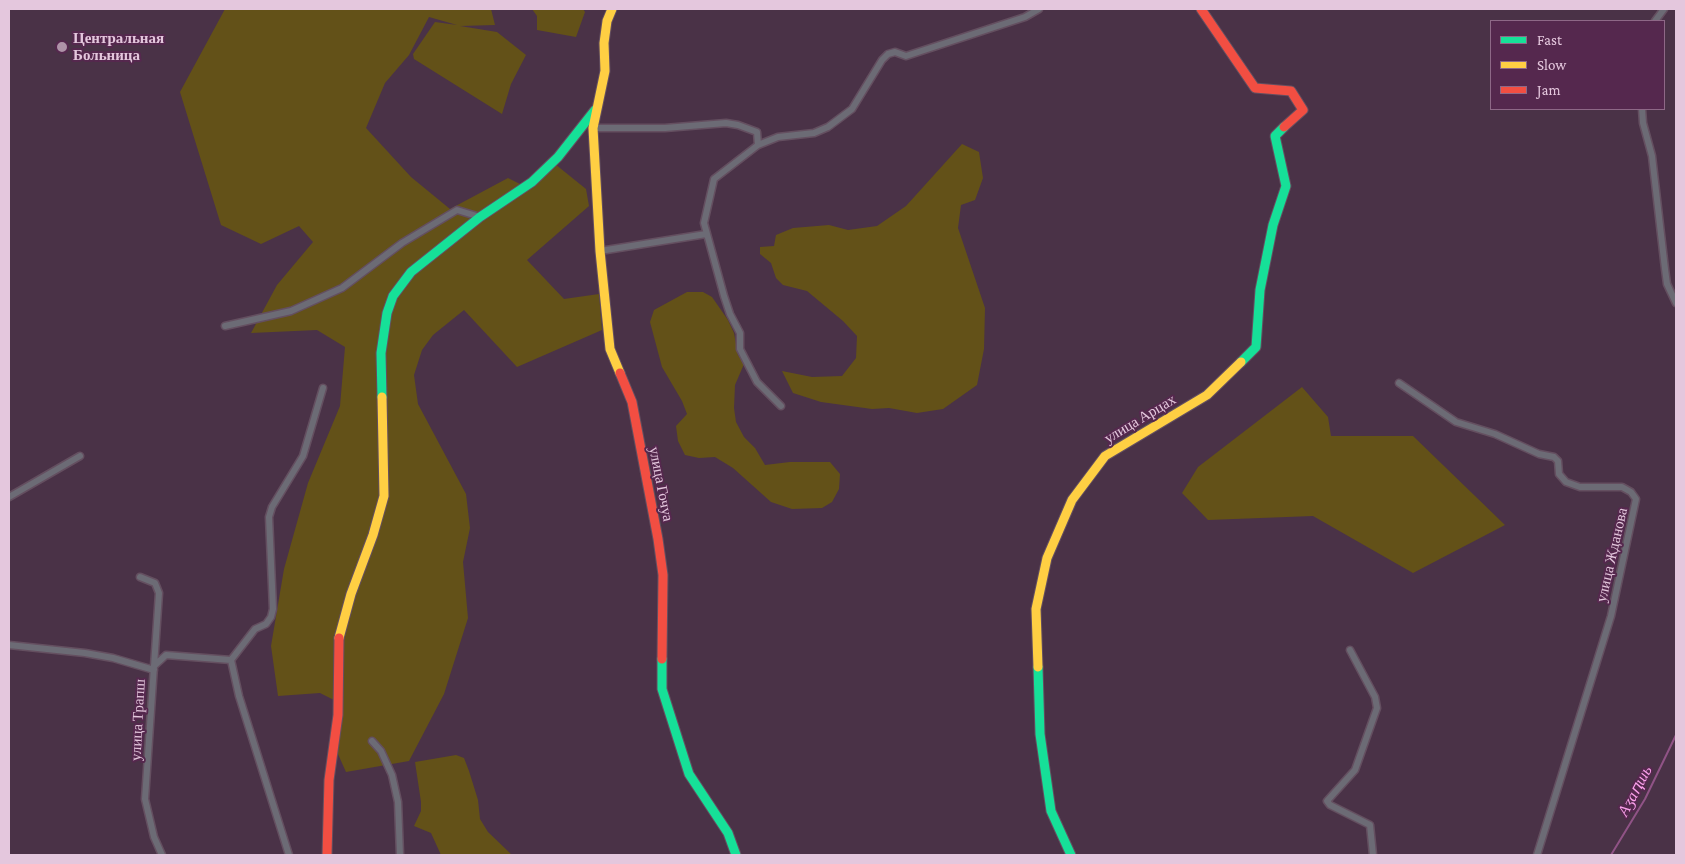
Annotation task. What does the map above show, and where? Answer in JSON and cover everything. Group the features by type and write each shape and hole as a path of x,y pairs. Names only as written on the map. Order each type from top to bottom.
{"street":[{"name":"улица Гочуа","path":"612,9 607,21 604,43 605,71 593,128 600,251 610,349 632,402 658,538 662,575 662,689 689,774 728,833 736,855"},
{"path":"781,406 757,382 740,349 740,333 730,314 706,234 705,213 714,179 758,145 778,137 814,133 828,127 852,109 882,60 888,54 895,52 906,56 1025,17 1040,9"},
{"name":"улица Арцах","path":"1071,855 1051,811 1040,734 1036,609 1047,558 1072,500 1106,456 1207,395 1256,347 1260,290 1273,225 1286,186 1275,136 1302,110 1291,91 1255,88 1201,9"},
{"path":"1657,20 1664,9"},
{"path":"327,855 328,780 338,715 339,636 384,496 381,353 387,313 394,296 411,272 480,218 532,182 558,158 599,106"},
{"path":"1642,110 1643,122 1652,156 1665,269 1668,284 1676,304"},
{"path":"593,128 665,128 726,123 757,132 758,145"},
{"path":"225,326 291,311 342,288 402,243 458,210 480,218"},
{"path":"600,251 706,234"},
{"name":"улица Жданова","path":"1399,383 1456,422 1495,434 1539,454 1554,457 1558,461 1559,474 1566,482 1576,486 1622,487 1631,492 1636,499 1611,616 1537,855"},
{"path":"231,660 255,629 266,624 271,618 273,609 269,517 272,507 303,456 323,388"},
{"path":"9,497 80,456"},
{"path":"140,577 154,583 159,593 154,668"},
{"name":"улица Трапш","path":"9,645 85,653 154,668 145,799 154,837 162,855"},
{"path":"1350,650 1376,697 1378,708 1355,770 1327,801 1330,805 1370,825 1373,855"},
{"path":"154,668 166,655 231,660"},
{"path":"231,660 239,696 289,855"},
{"path":"372,741 381,751 392,774 398,802 400,855"}],"shaded area":[{"path":"225,9 491,9 495,25 460,26 497,32 526,55 511,84 502,114 414,59 413,54 435,22 457,25 429,17 409,55 385,83 366,128 411,177 450,209 508,178 522,185 555,164 586,189 589,206 527,260 564,299 599,294 602,330 517,367 464,310 433,335 422,350 414,375 418,404 466,494 470,528 463,562 468,618 444,694 409,761 346,772 337,752 342,704 320,693 278,696 271,646 284,569 308,483 340,406 345,347 317,330 251,333 277,285 313,242 299,226 261,244 221,225 180,92"},
{"path":"532,9 583,9 585,12 576,37 537,30 537,16"},
{"path":"962,144 979,152 983,178 975,200 961,205 958,228 985,308 984,349 977,385 943,409 917,413 889,408 872,409 821,402 793,393 782,371 812,377 842,376 856,358 857,336 843,321 807,291 783,285 776,278 771,263 760,254 760,247 774,246 776,235 793,228 829,225 848,230 877,226 906,206"},
{"path":"687,292 703,292 712,297 728,320 734,333 738,355 744,364 735,385 734,408 736,422 744,437 755,448 765,465 790,462 830,462 840,474 839,489 832,502 822,508 792,509 771,502 733,468 715,457 699,458 685,455 678,441 676,426 687,414 682,401 662,367 650,322 654,310"},
{"path":"1302,387 1328,417 1331,436 1413,436 1505,525 1413,573 1313,516 1208,520 1182,493 1198,467"},
{"path":"456,755 464,758 469,771 478,800 480,819 488,832 512,855 441,855 431,833 414,826 421,811 415,762"}],"waterway":[{"name":"Аӡаԥшь","path":"1611,855 1645,799 1676,735"}],"traffic: fast":[{"path":"382,397 381,353 387,313 393,296 411,272 480,217 532,182 558,157 595,110"},
{"path":"1241,362 1256,347 1260,290 1273,225 1286,186 1275,136 1284,127"},
{"path":"662,659 662,689 689,774 728,833 736,855"},
{"path":"1038,667 1040,734 1051,811 1071,855"}],"traffic: slow":[{"path":"612,9 607,21 604,43 605,71 593,128 600,251 610,349 620,373"},
{"path":"1038,667 1036,609 1047,558 1072,500 1105,456 1207,395 1241,362"},
{"path":"339,638 351,594 373,535 384,496 382,397"}],"traffic: jam":[{"path":"1201,9 1255,88 1291,91 1303,110 1284,127"},
{"path":"620,373 632,402 658,539 663,575 662,659"},
{"path":"327,855 329,780 338,715 339,638"}],"place":[{"name":"Центральная Больница","path":"62,47"}]}
